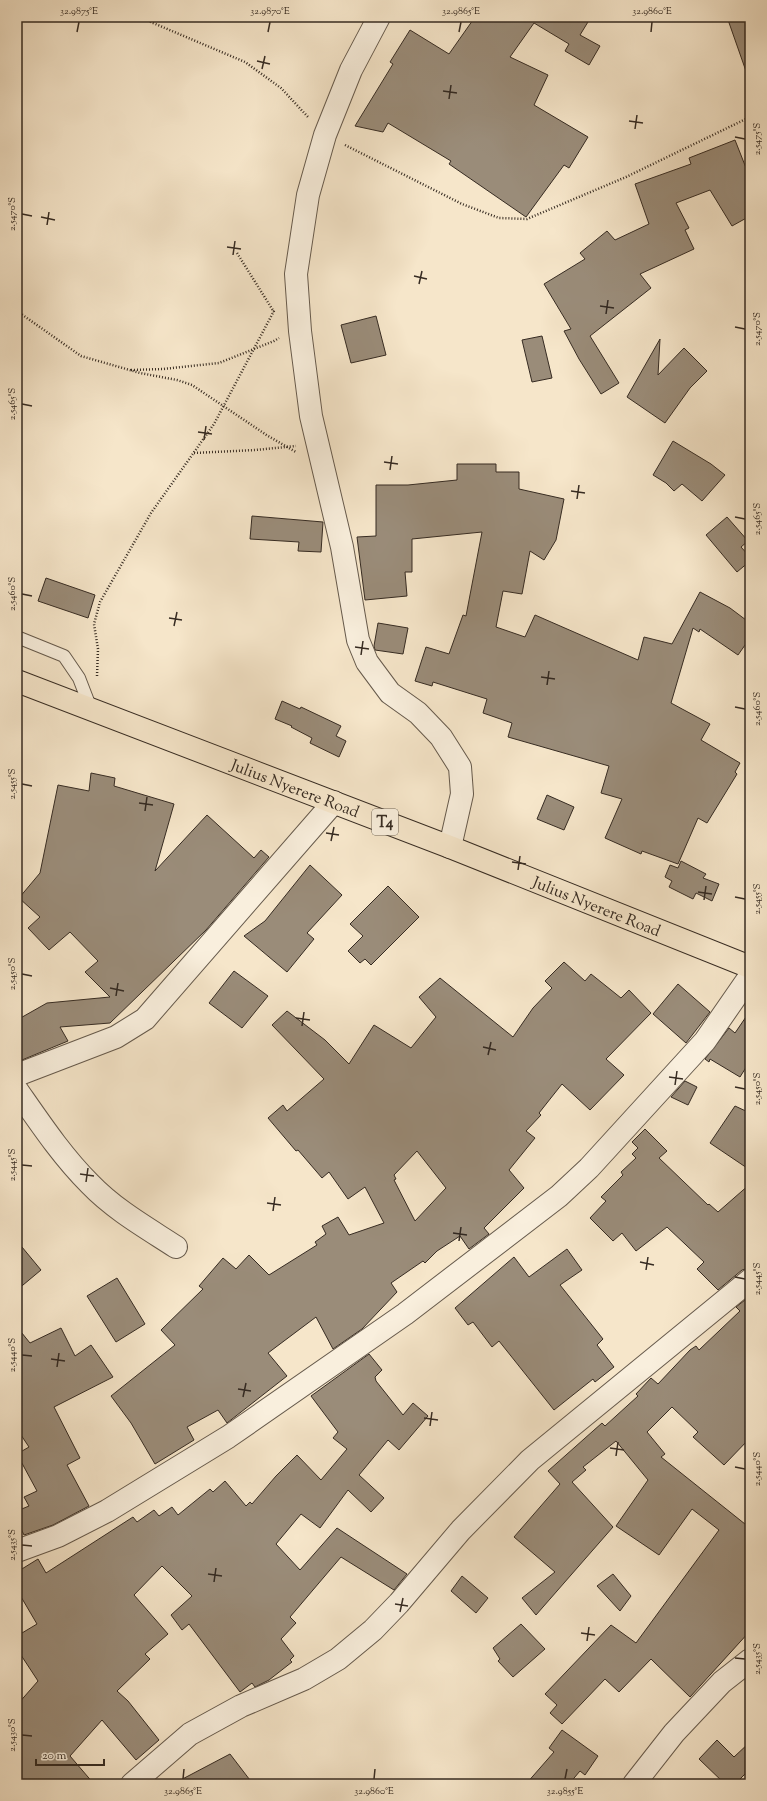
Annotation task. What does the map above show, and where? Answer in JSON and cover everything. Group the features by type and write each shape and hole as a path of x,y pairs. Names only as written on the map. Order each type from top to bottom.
{"highway":[{"name":"Julius Nyerere Road","path":"17,681 89,704 750,968"}],"street":[{"path":"379,17 351,70 325,135 308,196 296,274 300,322 308,396 342,547 358,640 367,662 390,693 418,713 441,737 460,767 462,794 450,847"},
{"path":"17,1075 116,1037 145,1019 334,802"},
{"path":"17,1551 58,1536 107,1511 228,1437 405,1314 559,1196 589,1168 705,1040 750,976"},
{"path":"17,1090 50,1138 91,1185 129,1216 176,1248"},
{"path":"132,1784 190,1734 241,1706 304,1679 338,1658 373,1630 400,1603 461,1530 530,1460 750,1280"},
{"path":"634,1784 674,1733 722,1682 750,1660"}],"lane":[{"path":"17,637 64,656 79,678 89,704"}],"path":[{"path":"139,17 245,62 281,88 325,135 462,204 499,218 527,219 626,177 750,117"},
{"path":"238,253 277,316"},
{"path":"89,704 97,680 98,649 94,624 100,602 151,513 214,424 252,350 278,305"},
{"path":"17,311 81,356 127,370 177,380 192,385 286,447 324,468"},
{"path":"127,370 163,369 219,363 274,341 300,322"},
{"path":"194,453 255,450 319,444"}],"building":[{"path":"475,17 591,17 580,35 600,46 589,65 565,51 569,44 534,23 510,57 548,75 534,105 588,137 569,168 564,165 526,217 449,164 451,161 388,123 383,132 355,126 393,64 390,62 410,30 449,54"},
{"path":"727,17 750,17 750,73 747,74"},
{"path":"735,140 750,178 750,216 732,226 710,190 676,203 689,228 685,230 694,249 640,274 651,288 590,336 619,383 601,394 579,359 564,331 571,329 544,284 585,259 580,253 607,231 615,240 649,224 635,184 691,164 689,158"},
{"path":"376,316 386,355 351,363 341,325"},
{"path":"542,336 552,378 532,382 522,340"},
{"path":"660,339 658,375 684,348 707,371 690,388 665,423 627,397"},
{"path":"673,441 711,464 725,475 702,501 682,484 674,491 666,483 653,475"},
{"path":"457,464 496,464 496,472 519,472 519,489 564,499 556,540 544,560 530,551 522,594 503,591 496,627 525,637 535,615 638,660 644,637 672,644 700,592 730,608 750,623 750,638 738,655 700,629 699,632 693,628 671,703 710,724 701,740 740,763 735,772 737,774 707,823 698,818 678,864 642,851 641,854 605,838 622,799 601,793 609,766 508,737 512,723 483,713 487,699 433,682 432,686 415,681 426,647 449,654 463,615 466,616 482,532 412,539 412,572 405,572 407,596 365,600 357,537 376,536 376,485 408,485 457,480"},
{"path":"252,516 323,522 321,552 298,551 299,542 250,539"},
{"path":"727,517 748,541 741,547 750,557 750,561 737,572 706,535"},
{"path":"46,578 95,595 88,618 38,601"},
{"path":"378,623 408,628 403,654 375,650 374,646"},
{"path":"282,701 300,709 301,707 341,726 336,736 346,741 339,757 310,743 312,738 291,727 292,726 275,719"},
{"path":"91,773 115,778 114,786 174,804 155,871 207,815 254,858 261,850 269,857 206,930 110,1023 60,1027 68,1041 22,1060 17,1050 17,1020 47,1003 110,997 85,972 98,961 70,932 49,950 28,928 40,917 19,898 40,873 58,785 89,791"},
{"path":"547,795 574,807 564,830 537,819"},
{"path":"681,861 706,874 703,878 719,884 712,901 696,893 693,899 669,887 672,881 665,877 670,865 678,868"},
{"path":"310,865 342,895 307,933 314,939 287,972 244,936 265,921"},
{"path":"388,886 419,917 371,965 365,959 360,963 348,951 363,936 350,924"},
{"path":"564,962 585,981 591,974 621,998 629,990 651,1013 606,1059 624,1075 590,1110 562,1084 539,1113 541,1115 526,1131 535,1138 509,1170 524,1188 484,1228 489,1234 469,1249 460,1236 437,1251 425,1263 423,1261 391,1283 397,1292 362,1329 333,1349 316,1317 268,1353 287,1376 227,1423 218,1410 187,1427 194,1440 155,1464 131,1423 111,1396 175,1345 161,1330 203,1289 199,1286 223,1258 236,1269 249,1255 269,1275 317,1245 315,1242 326,1234 322,1226 338,1217 349,1235 384,1223 365,1187 348,1199 329,1172 322,1178 298,1150 296,1151 268,1118 283,1105 287,1111 324,1079 272,1025 287,1011 325,1040 349,1064 374,1025 411,1048 436,1017 419,997 440,978 513,1037 533,1008 552,988 545,981","holes":["417,1151 446,1188 415,1221 394,1180 396,1179 394,1175"]},
{"path":"234,971 268,996 242,1028 209,1003"},
{"path":"678,984 710,1012 686,1043 653,1014"},
{"path":"750,1011 750,1061 740,1077 710,1059 709,1062 705,1059 729,1028 735,1033"},
{"path":"685,1081 697,1087 688,1105 671,1097"},
{"path":"735,1106 750,1113 750,1170 710,1143"},
{"path":"645,1129 667,1151 659,1158 708,1205 709,1204 718,1212 750,1184 750,1268 742,1270 718,1290 697,1269 704,1262 667,1227 636,1251 622,1233 613,1241 590,1218 606,1201 601,1197 623,1175 621,1172 636,1158 632,1154 638,1148 632,1142"},
{"path":"17,1241 41,1270 17,1290"},
{"path":"567,1249 582,1270 560,1285 603,1339 597,1345 614,1367 595,1382 593,1379 554,1410 499,1341 492,1347 473,1322 468,1325 455,1308 514,1257 529,1277"},
{"path":"117,1278 145,1324 116,1342 87,1296"},
{"path":"750,1296 750,1438 724,1465 693,1437 698,1432 672,1407 647,1432 665,1454 661,1457 750,1528 750,1631 690,1697 651,1659 619,1692 605,1679 562,1724 550,1713 557,1705 545,1694 611,1625 636,1643 719,1530 692,1509 659,1555 616,1526 648,1480 616,1441 583,1467 586,1470 572,1482 613,1527 536,1615 522,1598 555,1572 514,1537 560,1484 548,1471 602,1423 605,1426 638,1396 636,1394 651,1378 658,1384 690,1350 696,1346 699,1350 740,1311 736,1307"},
{"path":"17,1327 30,1343 61,1328 75,1356 91,1345 113,1377 54,1407 80,1458 67,1465 89,1506 53,1525 24,1535 17,1521 17,1511 29,1506 24,1497 37,1491 17,1454 29,1447 17,1429"},
{"path":"369,1354 382,1370 375,1377 376,1381 403,1415 413,1403 428,1416 399,1450 388,1440 359,1475 384,1498 371,1512 348,1490 320,1528 301,1514 276,1544 300,1570 337,1528 407,1574 394,1590 341,1557 290,1617 296,1623 281,1639 294,1656 290,1660 292,1662 269,1680 255,1687 252,1683 240,1692 189,1624 182,1630 171,1615 192,1596 162,1566 134,1595 168,1634 145,1654 150,1659 117,1691 128,1701 159,1740 136,1760 102,1720 70,1756 94,1784 17,1784 17,1705 38,1681 17,1649 17,1636 37,1624 17,1590 17,1572 38,1559 46,1573 133,1517 137,1522 154,1510 159,1516 172,1507 178,1515 210,1489 213,1492 225,1481 246,1506 250,1502 252,1504 276,1476 297,1455 321,1480 347,1449 333,1438 338,1432 311,1396"},
{"path":"613,1574 631,1596 620,1611 597,1586"},
{"path":"462,1576 488,1598 476,1613 451,1591"},
{"path":"521,1624 545,1649 513,1677 498,1661 500,1659 493,1648"},
{"path":"562,1730 598,1756 585,1775 580,1771 569,1784 526,1784 554,1752 549,1748"},
{"path":"717,1740 734,1757 750,1742 750,1769 735,1784 725,1784 699,1759"},
{"path":"230,1754 253,1784 173,1784"}]}
